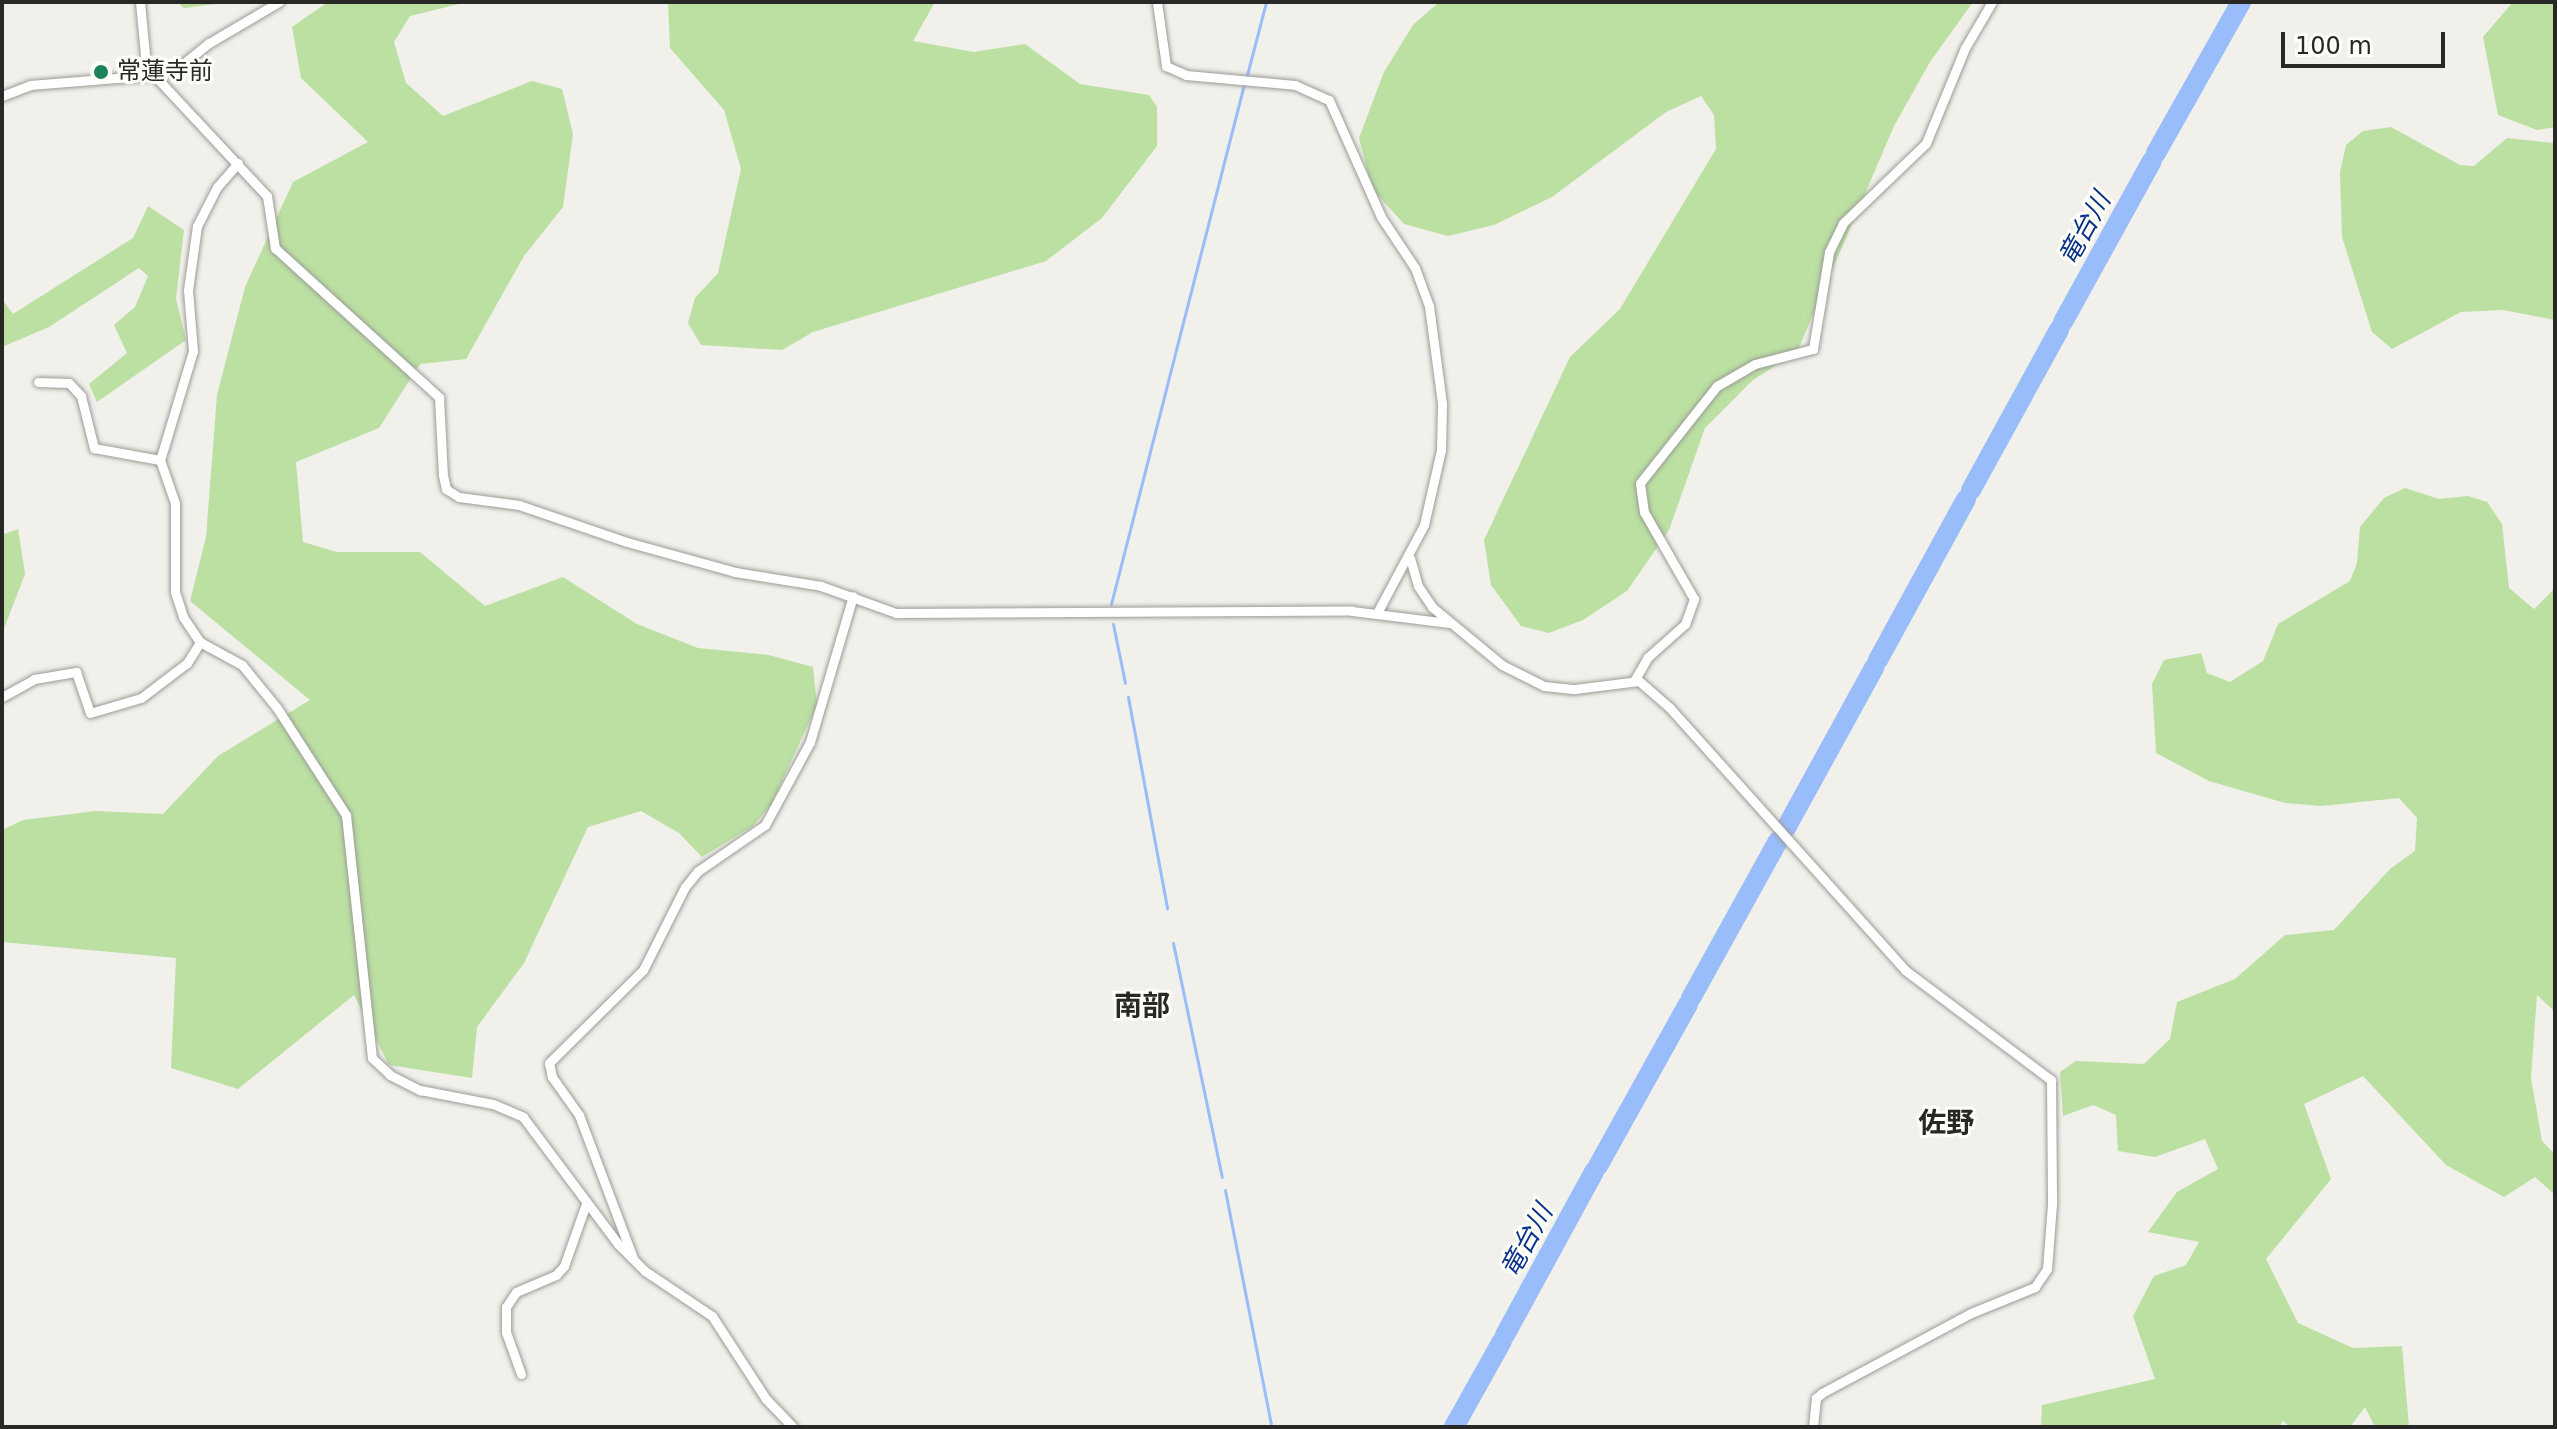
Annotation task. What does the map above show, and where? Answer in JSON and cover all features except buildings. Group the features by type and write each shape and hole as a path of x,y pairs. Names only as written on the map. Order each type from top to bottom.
{"street":[{"path":"140,2 150,76 267,196 275,248 439,397 446,489 459,497 519,505 735,572 853,596 896,613 1377,613 1449,623"},
{"path":"2,96 30,85 150,76 178,68 209,43 279,2"},
{"path":"1157,2 1166,66 1186,75 1295,85 1329,100 1381,217 1415,268 1429,306 1438,362 1441,450 1435,485 1410,558 1377,613"},
{"path":"1634,681 1648,657 1685,624 1694,599 1644,512 1640,483 1717,386 1755,364 1813,349 1829,252 1843,223 1926,143 1965,48 1992,2"},
{"path":"238,163 217,187 197,226 188,290 193,351 160,460 175,503 175,592 183,617 200,642 242,665 277,708 346,815 367,1038 377,1066 420,1090 493,1104 523,1117 586,1204 634,1261 712,1316 766,1399 793,1427"},
{"path":"38,382 69,383 81,396 84,423 94,448 160,460"},
{"path":"1410,558 1418,586 1449,623 1502,665 1544,686 1575,689 1634,681 1670,708 1905,970 2051,1080 2052,1204 2047,1269 2035,1287 1947,1325 1822,1393 1816,1398 1813,1427"},
{"path":"634,1261 579,1115 552,1077 549,1063 643,970 685,887 698,871 765,825 810,742 853,596"},
{"path":"2,697 34,679 76,672 90,713 141,698 187,663 200,642"},
{"path":"521,1374 508,1340 506,1307 516,1292 556,1275 564,1266 586,1204"}],"green space":[{"path":"177,2 232,2 184,8"},
{"path":"328,2 467,2 410,16 394,42 406,83 443,116 532,81 562,89 573,134 563,207 524,256 466,359 420,364 379,428 296,462 303,542 337,552 420,552 485,606 563,577 637,624 698,648 769,655 813,667 817,705 771,805 753,826 702,857 679,833 641,811 588,827 524,963 477,1027 472,1078 389,1065 354,995 238,1089 171,1068 176,958 2,942 2,830 23,820 96,811 163,814 218,756 310,700 190,601 206,537 217,395 245,287 293,182 368,142 301,78 292,27"},
{"path":"668,2 935,2 913,41 974,52 1025,44 1080,84 1149,95 1157,107 1157,146 1102,218 1046,261 813,332 782,350 701,345 688,323 695,298 718,273 741,169 724,110 670,48"},
{"path":"1439,2 1973,2 1930,62 1894,126 1797,352 1753,380 1705,428 1669,530 1627,591 1583,620 1549,633 1521,626 1491,585 1484,540 1570,357 1620,309 1716,149 1714,115 1701,96 1666,112 1552,197 1494,225 1448,236 1404,224 1372,189 1359,138 1384,72 1413,25"},
{"path":"2555,2 2555,127 2537,130 2498,115 2483,37 2512,3"},
{"path":"2391,127 2460,165 2474,166 2507,138 2555,143 2555,320 2503,310 2461,312 2392,349 2372,332 2342,237 2340,172 2346,145 2363,131"},
{"path":"148,206 184,230 176,299 186,340 97,402 89,384 127,353 114,325 135,307 148,276 139,268 49,327 2,347 2,299 13,314 133,238"},
{"path":"2405,488 2439,499 2468,496 2487,502 2502,524 2509,588 2534,609 2555,588 2555,1012 2537,995 2531,1078 2542,1141 2555,1154 2555,1195 2535,1177 2504,1197 2446,1165 2363,1076 2304,1104 2331,1179 2266,1259 2298,1323 2353,1348 2402,1346 2409,1427 2375,1427 2365,1407 2350,1427 2290,1427 2283,1421 2279,1427 2041,1427 2042,1405 2155,1379 2133,1316 2154,1276 2186,1265 2199,1242 2148,1232 2177,1192 2218,1169 2205,1139 2155,1157 2118,1151 2116,1115 2093,1105 2063,1116 2060,1072 2076,1061 2144,1064 2170,1039 2177,1002 2235,979 2285,935 2334,930 2390,869 2415,851 2417,818 2399,798 2322,806 2285,803 2209,781 2156,753 2152,684 2164,660 2201,653 2207,673 2230,682 2263,661 2278,624 2350,581 2357,563 2360,527 2384,498"},
{"path":"18,529 25,574 2,634 2,535"}],"waterway":[{"path":"1247,75 1266,2"},
{"name":"竜台川","path":"2156,153 2241,2"},
{"path":"1111,604 1244,84"},
{"name":"竜台川","path":"2063,322 2152,161"},
{"name":"竜台川","path":"1971,490 2059,330"},
{"name":"竜台川","path":"1878,660 1966,499"},
{"path":"1113,624 1125,683"},
{"name":"竜台川","path":"1786,828 1874,668"},
{"path":"1128,697 1167,908"},
{"name":"竜台川","path":"1691,998 1778,841"},
{"path":"1173,943 1222,1177"},
{"name":"竜台川","path":"1598,1166 1688,1004"},
{"name":"竜台川","path":"1505,1335 1594,1172"},
{"path":"1225,1190 1271,1424"},
{"name":"竜台川","path":"1454,1427 1502,1341"}],"place":[{"name":"常蓮寺前","path":"101,72"}],"district":[{"name":"南部","path":"1142,1006"},
{"name":"佐野","path":"1946,1123"}]}
